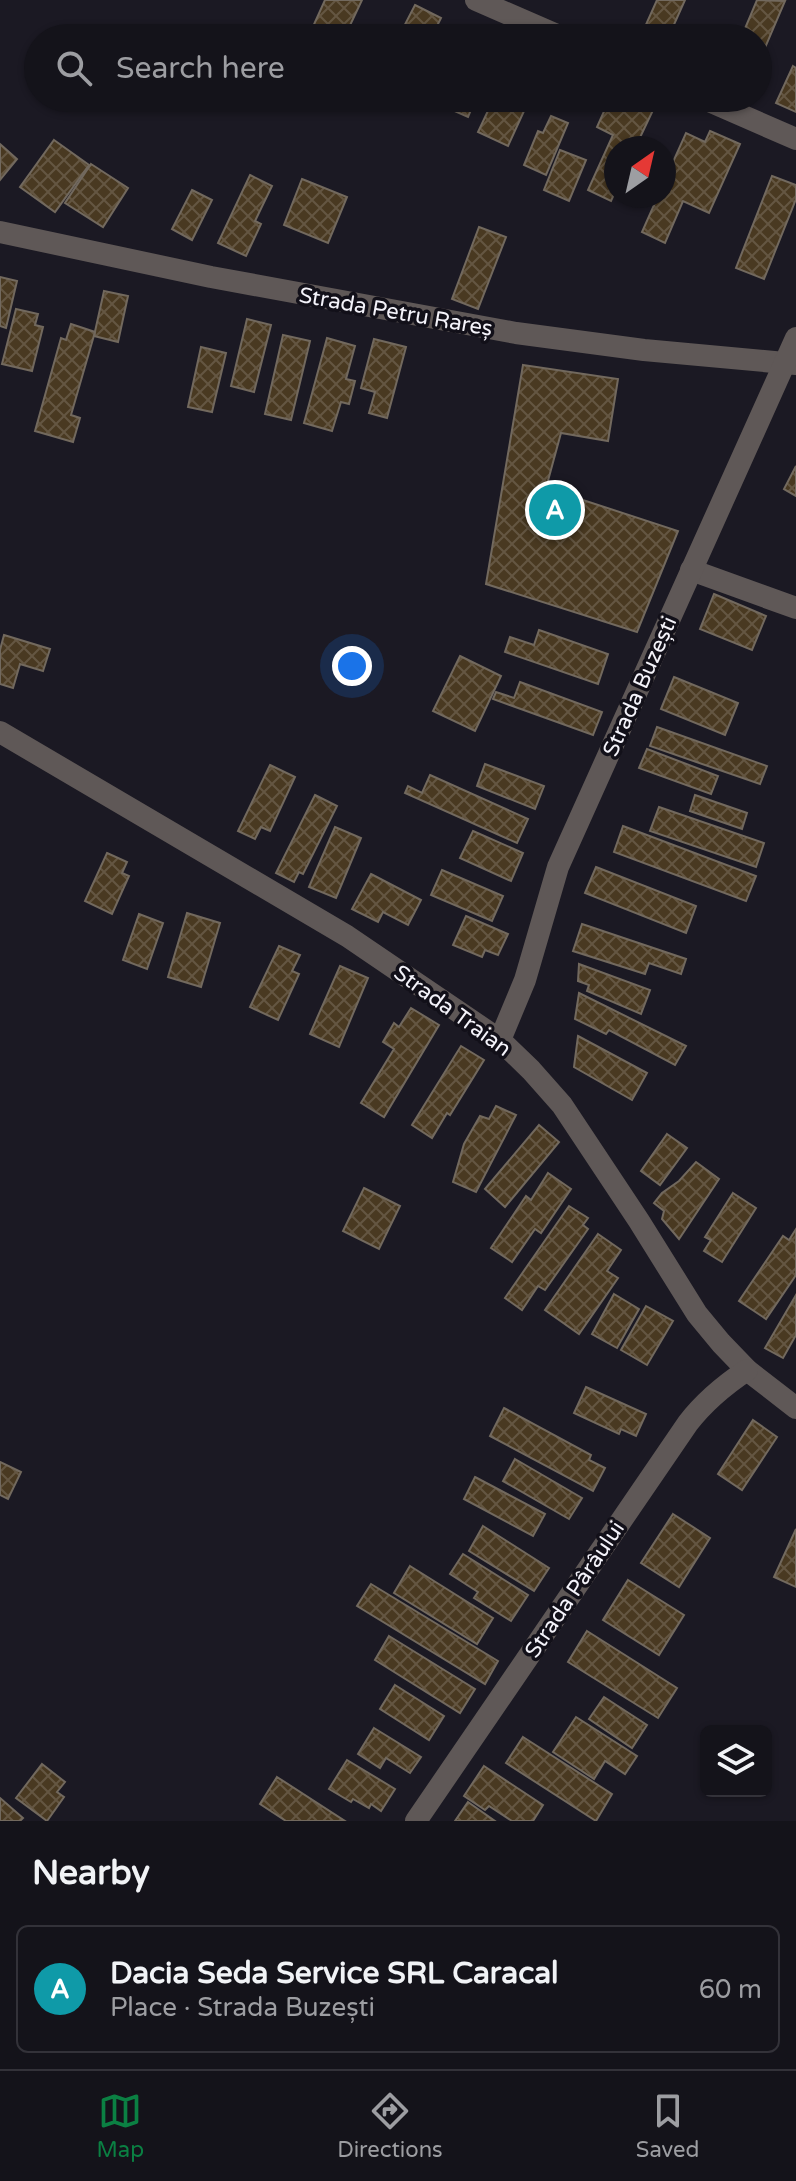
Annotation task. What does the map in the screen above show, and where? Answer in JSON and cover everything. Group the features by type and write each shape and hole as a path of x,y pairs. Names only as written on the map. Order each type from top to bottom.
{"street":[{"path":"476,0 532,24"},
{"path":"734,112 796,139"},
{"name":"Strada Petru Rareș","path":"0,232 211,277 516,333 644,350 790,364"},
{"name":"Strada Buzești","path":"500,1040 525,980 558,867 691,570 790,364 796,338"},
{"path":"691,570 796,608"},
{"name":"Strada Traian","path":"0,732 347,936 500,1040 562,1105 697,1314 747,1370 796,1408"},
{"name":"Strada Pârâului","path":"416,1821 688,1423 721,1387 747,1370"}],"building":[{"path":"325,0 362,0 351,24 314,24"},
{"path":"657,0 685,0 674,24 646,24"},
{"path":"757,0 785,1 772,31 772,24 747,24"},
{"path":"415,5 441,18 438,24 405,24"},
{"path":"793,66 796,68 796,112 776,103"},
{"path":"487,112 524,112 508,146 478,132"},
{"path":"604,112 652,112 641,136 613,135 597,127"},
{"path":"551,116 568,123 546,175 524,165 538,131 543,133"},
{"path":"710,131 740,144 709,213 683,201 665,243 642,232 653,208 676,208 676,155 686,133 705,142"},
{"path":"54,140 89,165 55,212 20,187"},
{"path":"0,144 17,159 0,180"},
{"path":"560,150 586,160 569,201 544,190"},
{"path":"604,155 604,198 588,190"},
{"path":"91,164 128,188 103,227 65,203"},
{"path":"250,175 272,186 255,221 261,224 246,256 218,243"},
{"path":"772,176 796,185 796,199 764,279 736,268"},
{"path":"302,179 347,197 328,243 284,225"},
{"path":"192,190 212,200 192,240 172,229"},
{"path":"479,227 506,237 478,309 452,299"},
{"path":"0,277 17,281 6,328 0,326"},
{"path":"104,291 128,296 118,342 94,336"},
{"path":"16,309 38,314 35,325 43,327 32,371 2,364"},
{"path":"247,319 271,325 254,392 231,386"},
{"path":"71,324 95,332 71,415 80,418 73,442 35,431 61,338 66,340"},
{"path":"283,335 310,341 291,420 265,414"},
{"path":"327,338 355,346 346,379 355,381 349,404 341,402 332,431 304,423"},
{"path":"374,339 406,347 387,418 369,413 375,392 361,388"},
{"path":"201,347 226,353 212,412 188,407"},
{"path":"523,365 618,379 608,441 561,433 546,488 678,531 637,632 486,584"},
{"path":"796,466 796,496 784,489"},
{"path":"714,594 766,616 752,650 700,629"},
{"path":"539,630 608,654 598,684 505,652 510,637 534,645"},
{"path":"4,635 50,649 43,671 20,664 13,688 0,684 0,650"},
{"path":"460,656 501,676 475,731 433,711"},
{"path":"674,677 738,703 725,735 661,709"},
{"path":"520,682 602,712 593,735 493,699 496,692 514,698"},
{"path":"657,727 767,766 760,784 650,746"},
{"path":"647,749 718,776 711,794 639,768"},
{"path":"485,764 544,786 535,809 477,786"},
{"path":"270,765 295,777 270,831 261,827 255,839 238,831"},
{"path":"430,775 528,819 517,843 405,793 408,786 422,793"},
{"path":"315,795 337,806 303,874 299,872 294,882 276,873"},
{"path":"695,795 747,813 742,829 690,811"},
{"path":"659,807 764,843 756,867 650,831"},
{"path":"623,826 756,876 746,901 614,852"},
{"path":"335,827 361,838 336,898 309,887"},
{"path":"473,831 523,853 511,881 460,858"},
{"path":"107,853 127,862 122,873 129,876 112,914 85,901"},
{"path":"596,867 696,906 686,933 585,893"},
{"path":"442,870 503,896 492,921 431,895"},
{"path":"371,874 421,900 408,925 383,912 378,922 352,909"},
{"path":"187,913 220,923 201,987 168,977"},
{"path":"139,914 163,923 147,969 123,960"},
{"path":"466,916 508,934 498,955 485,950 482,957 453,945"},
{"path":"582,924 686,959 681,974 649,963 645,974 573,951"},
{"path":"279,946 300,955 292,971 299,974 278,1020 250,1007"},
{"path":"579,964 650,990 641,1014 587,991 589,985 578,981"},
{"path":"340,966 368,978 339,1047 310,1034"},
{"path":"579,993 686,1046 675,1065 609,1030 606,1034 575,1019"},
{"path":"411,1008 439,1025 384,1117 361,1103 394,1049 383,1042 394,1023 399,1027"},
{"path":"578,1036 647,1073 632,1100 574,1067"},
{"path":"461,1046 484,1060 432,1138 412,1125"},
{"path":"496,1106 516,1115 476,1192 453,1182 464,1144 480,1116 489,1119"},
{"path":"539,1125 559,1142 505,1207 485,1189"},
{"path":"667,1134 687,1148 660,1185 641,1171"},
{"path":"696,1162 719,1179 679,1239 662,1219 664,1211 654,1203"},
{"path":"548,1173 571,1189 541,1233 535,1229 512,1262 491,1248 526,1196 531,1200"},
{"path":"364,1188 400,1206 379,1249 343,1231"},
{"path":"733,1193 756,1208 722,1262 704,1251 711,1240 705,1237"},
{"path":"569,1206 588,1218 583,1225 588,1229 545,1290 538,1286 522,1310 505,1298"},
{"path":"796,1229 796,1275 766,1319 739,1301 783,1236 789,1240"},
{"path":"598,1234 621,1250 607,1271 618,1278 579,1334 545,1310"},
{"path":"614,1294 639,1309 617,1348 592,1334"},
{"path":"796,1295 796,1335 783,1358 765,1348"},
{"path":"646,1306 673,1321 647,1365 621,1350"},
{"path":"586,1387 646,1414 636,1436 621,1429 619,1434 574,1413"},
{"path":"504,1408 591,1455 589,1460 605,1468 593,1491 490,1436"},
{"path":"753,1420 777,1437 742,1490 718,1474"},
{"path":"515,1459 582,1498 569,1519 503,1481"},
{"path":"0,1462 21,1472 8,1499 0,1495"},
{"path":"475,1477 545,1514 533,1536 464,1499"},
{"path":"673,1514 710,1538 679,1587 641,1563"},
{"path":"483,1526 549,1568 534,1591 469,1551"},
{"path":"796,1529 796,1587 774,1577"},
{"path":"463,1554 528,1595 511,1621 474,1598 478,1592 450,1574"},
{"path":"410,1566 493,1618 477,1644 394,1593"},
{"path":"628,1580 684,1615 659,1655 603,1620"},
{"path":"371,1584 498,1661 485,1684 357,1606"},
{"path":"587,1631 677,1688 658,1718 568,1662"},
{"path":"389,1636 475,1689 460,1713 375,1660"},
{"path":"395,1685 444,1716 429,1740 380,1709"},
{"path":"604,1697 647,1725 632,1748 589,1719"},
{"path":"576,1717 637,1756 625,1774 605,1761 594,1779 553,1752"},
{"path":"374,1728 421,1757 410,1773 386,1758 380,1768 358,1754"},
{"path":"523,1737 612,1794 596,1821 506,1763"},
{"path":"347,1760 395,1789 381,1811 371,1804 369,1808 353,1799 351,1802 329,1789"},
{"path":"42,1764 65,1782 57,1792 64,1797 47,1821 16,1798"},
{"path":"484,1766 543,1805 533,1821 512,1821 489,1806 485,1810 464,1796"},
{"path":"277,1777 345,1821 286,1821 260,1804"},
{"path":"0,1798 23,1818 20,1821 0,1821"},
{"path":"468,1802 495,1821 455,1821"}],"place":[{"name":"Dacia Seda Service SRL Caracal","path":"555,510"}]}
